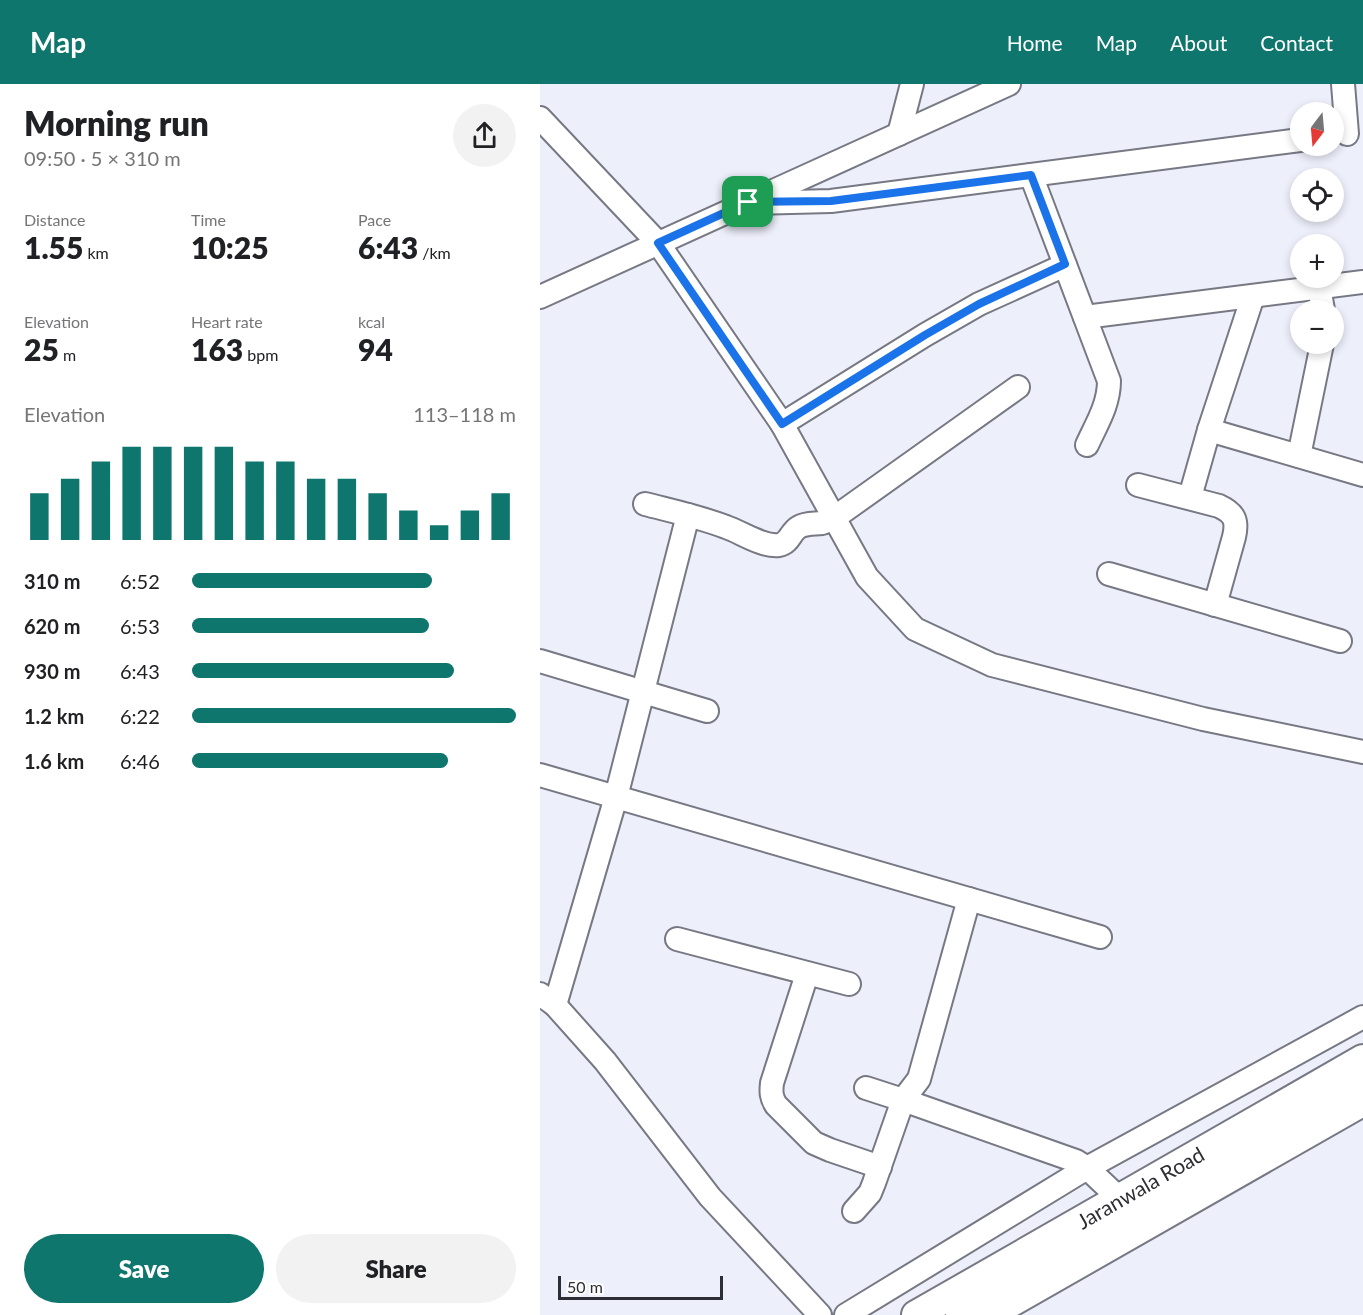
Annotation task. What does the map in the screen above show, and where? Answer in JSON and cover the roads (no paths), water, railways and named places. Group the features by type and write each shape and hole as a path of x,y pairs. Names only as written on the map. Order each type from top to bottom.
{"main road":[{"name":"Jaranwala Road","path":"916,1315 1363,1059"},
{"name":"Jaranwala Road","path":"960,1315 1363,1085"}],"street":[{"path":"899,134 912,84"},
{"path":"540,297 1009,84"},
{"path":"1343,84 1348,134"},
{"path":"540,118 658,243 782,424 867,577 915,629 992,665 1203,719 1363,752"},
{"path":"748,202 831,201 1290,141"},
{"path":"1031,175 1109,381 1106,404 1087,445"},
{"path":"782,424 952,319 1065,264"},
{"path":"1344,285 1363,282"},
{"path":"1085,316 1319,288 1321,300"},
{"path":"1190,497 1209,430 1253,296"},
{"path":"1299,456 1320,354"},
{"path":"645,504 724,526 769,544 783,544 795,529 802,525 823,523 834,518 1018,387"},
{"path":"1209,430 1363,475"},
{"path":"1138,485 1190,497 1229,510 1236,528 1215,605"},
{"path":"688,515 616,797 547,1000 605,1061 710,1197 820,1315"},
{"path":"1109,574 1340,641"},
{"path":"540,661 707,711"},
{"path":"540,775 1100,937"},
{"path":"854,1211 870,1193 903,1100 919,1079 969,899"},
{"path":"677,939 849,984"},
{"path":"807,974 772,1083 773,1100 814,1143 880,1167"},
{"path":"846,1315 1087,1168 1363,1017"},
{"path":"866,1088 1076,1161 1087,1168 1119,1198"},
{"path":"995,1315 1363,1105"}]}
